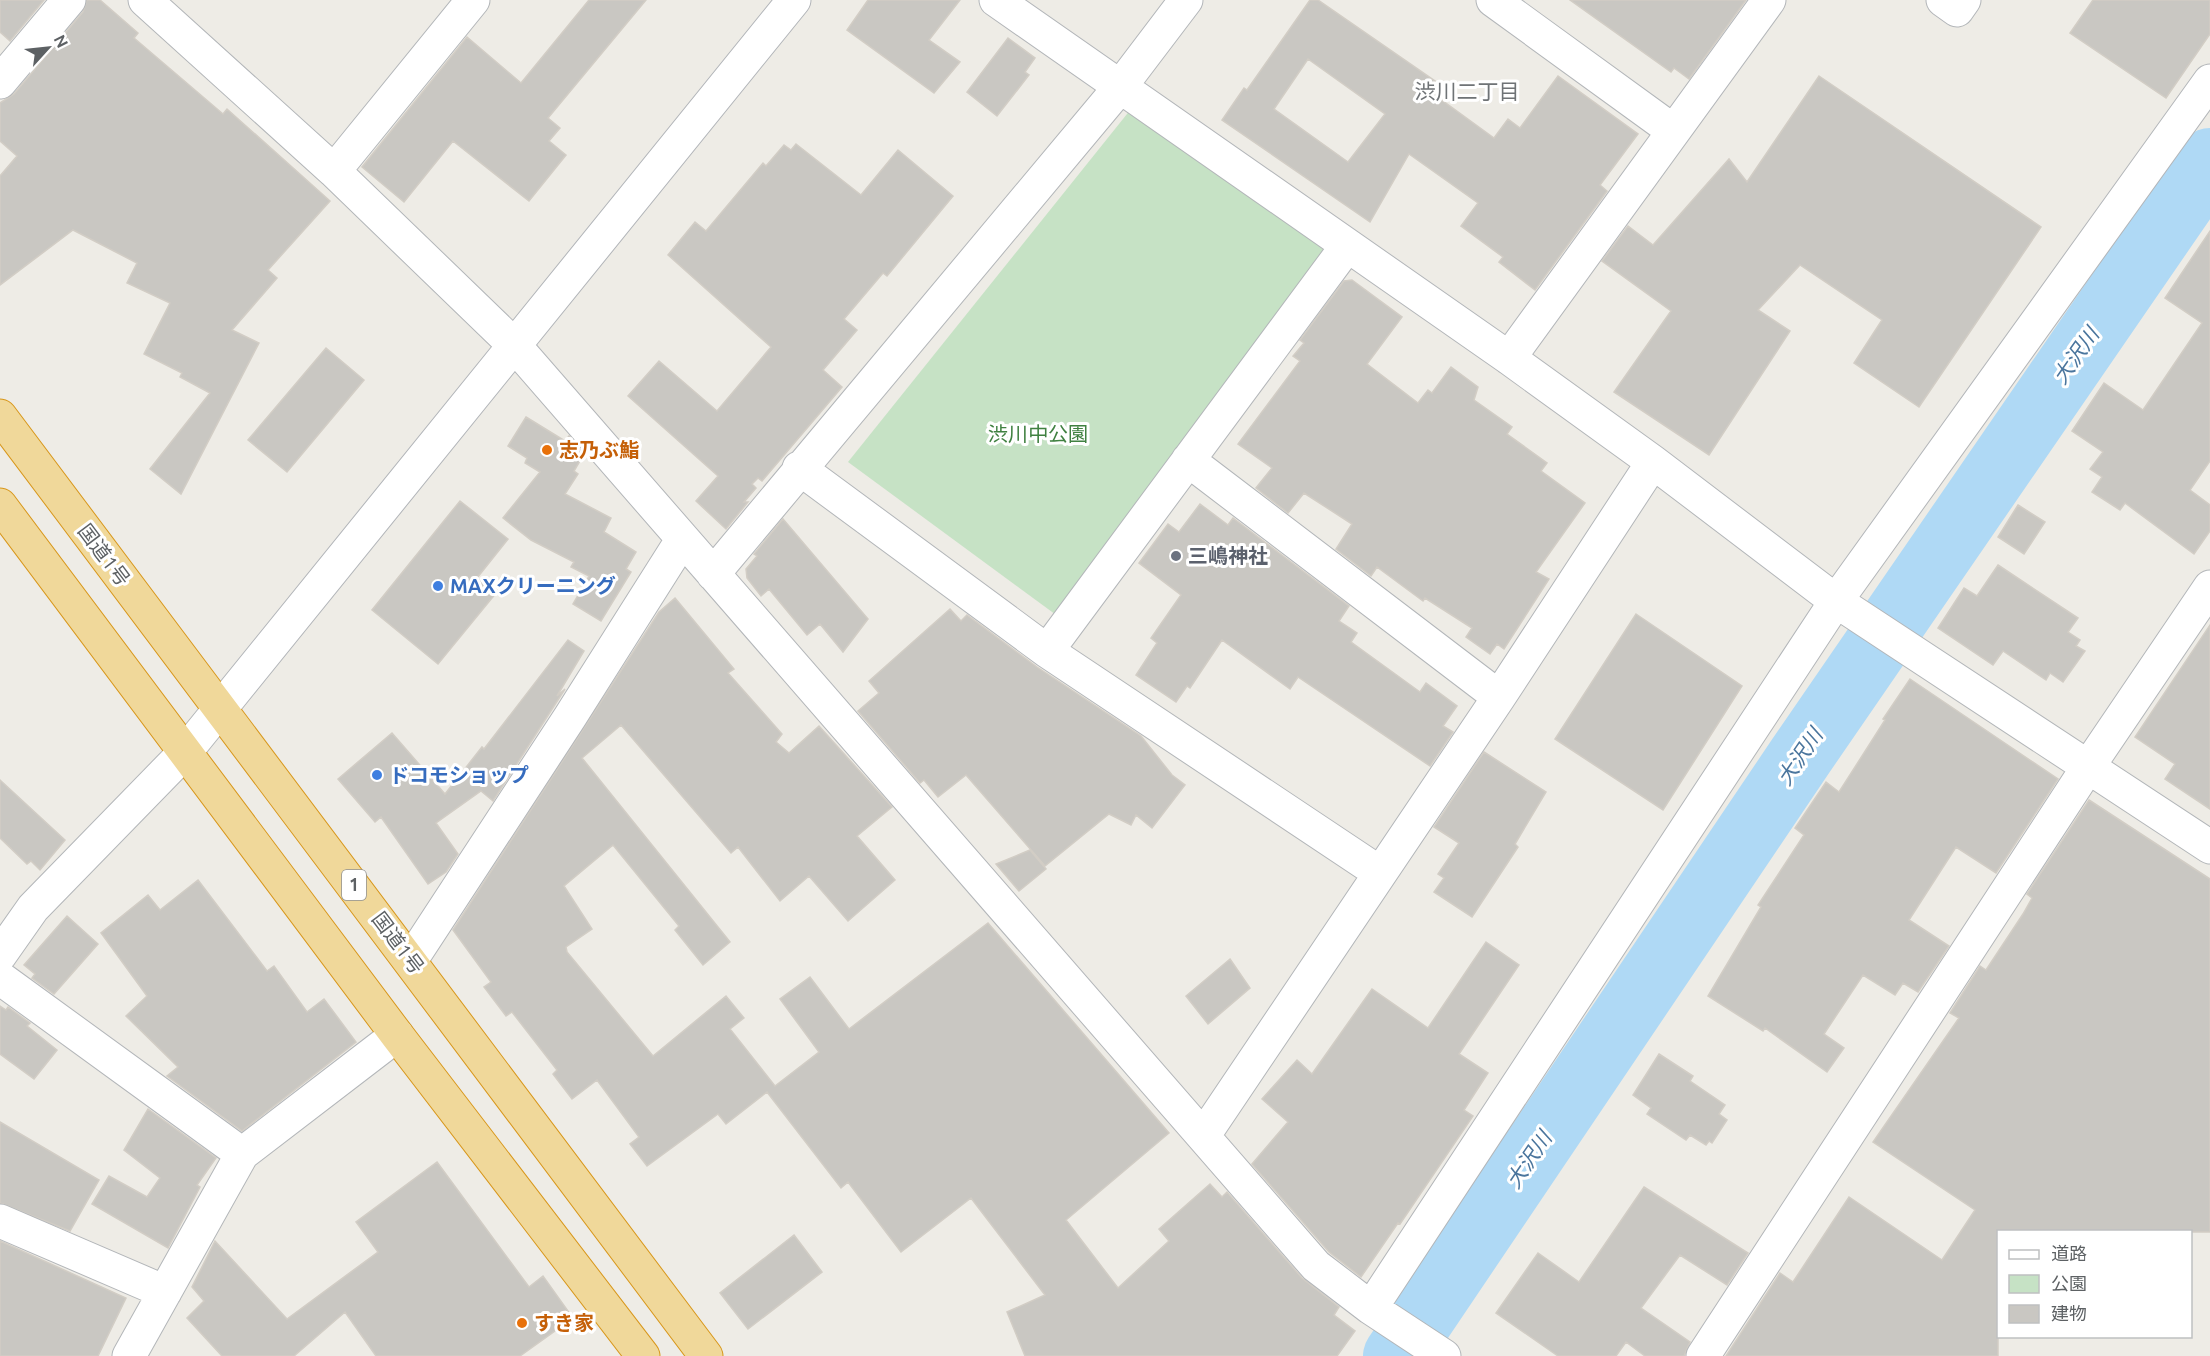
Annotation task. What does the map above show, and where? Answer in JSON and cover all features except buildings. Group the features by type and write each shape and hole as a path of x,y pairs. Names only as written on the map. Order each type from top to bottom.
{"highway":[{"name":"国道1号","path":"0,417 411,960 706,1356"},
{"path":"0,505 397,1035 643,1356"}],"street":[{"path":"0,82 69,0"},
{"path":"145,0 334,171 515,346 1316,1266 1371,1308 1444,1356"},
{"path":"334,171 473,0"},
{"path":"0,955 33,908 186,751 794,0"},
{"path":"996,0 1509,358 1653,462 1836,601 2210,847"},
{"path":"713,574 1120,87 1186,0"},
{"path":"1493,0 1672,130"},
{"path":"1509,358 1672,130 1769,0"},
{"path":"1942,0 1957,10 1964,0"},
{"path":"1371,1308 1836,601 2210,81"},
{"path":"1047,651 1347,246"},
{"path":"1188,460 1499,697"},
{"path":"1204,1136 1499,697 1653,462"},
{"path":"800,468 1047,651 1380,873"},
{"path":"411,960 570,717 682,540"},
{"path":"1703,1356 2088,767 2210,587"},
{"path":"0,978 242,1154"},
{"path":"129,1356 242,1154 397,1035"},
{"path":"0,1221 165,1292"}],"green space":[{"name":"渋川中公園","path":"1131,109 1337,255 1063,620 848,462"}],"waterway":[{"name":"大沢川","path":"1396,1356 1800,757 2210,161"}],"place":[{"name":"志乃ぶ鮨","path":"547,450"},
{"name":"三嶋神社","path":"1176,556"},
{"name":"MAXクリーニング","path":"438,586"},
{"name":"ドコモショップ","path":"377,775"},
{"name":"すき家","path":"522,1323"}],"district":[{"name":"渋川二丁目","path":"1467,92"}]}
